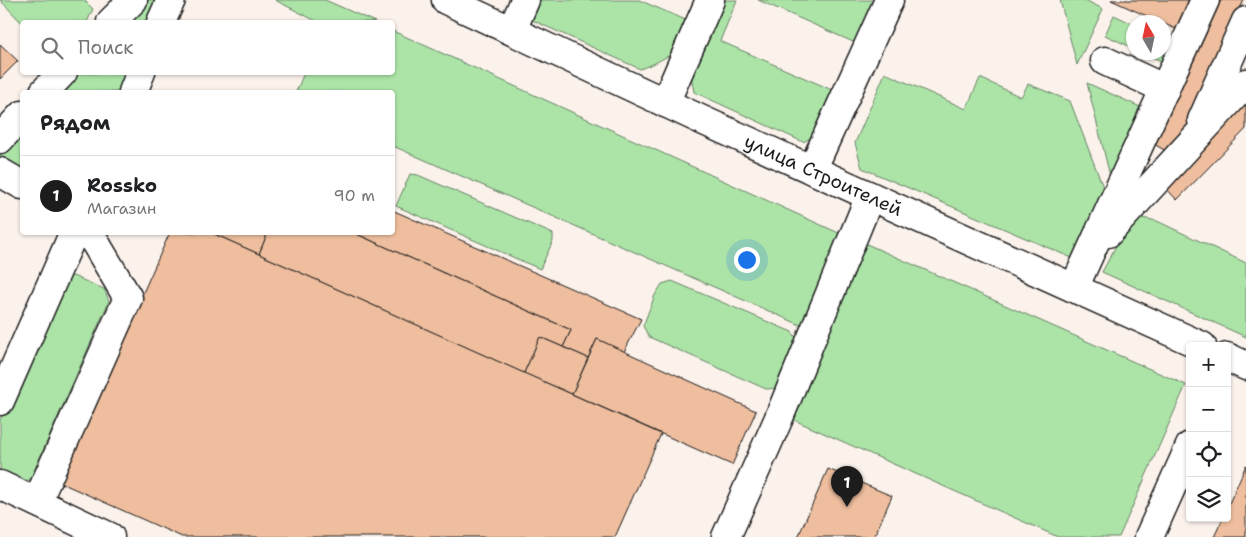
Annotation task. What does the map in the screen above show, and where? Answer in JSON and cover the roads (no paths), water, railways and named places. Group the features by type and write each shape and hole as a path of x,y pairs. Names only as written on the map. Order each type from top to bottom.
{"main road":[{"path":"113,20 132,0"},
{"path":"162,20 170,0"},
{"name":"улица Строителей","path":"446,0 665,103 1193,342"},
{"path":"512,30 525,0"},
{"path":"665,103 710,0"},
{"path":"812,170 889,0"},
{"path":"1074,288 1205,0"},
{"path":"1192,141 1246,20"},
{"path":"1105,61 1165,89"},
{"path":"46,90 60,75"},
{"path":"134,90 140,75"},
{"path":"1092,250 1246,83"},
{"path":"0,139 20,117"},
{"path":"0,172 20,184"},
{"path":"726,537 778,420 870,196"},
{"path":"0,401 73,235"},
{"path":"37,502 128,298 91,235"},
{"path":"1150,537 1186,455"},
{"path":"0,485 110,537"}],"place":[{"name":"Rossko","path":"847,507"}]}
